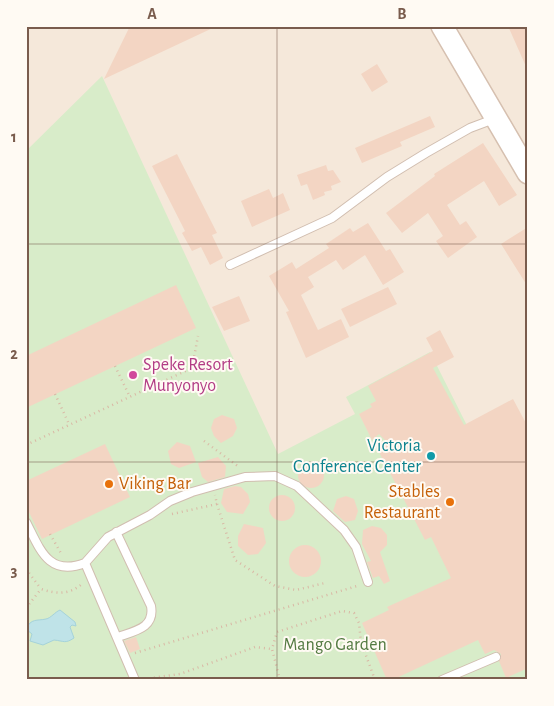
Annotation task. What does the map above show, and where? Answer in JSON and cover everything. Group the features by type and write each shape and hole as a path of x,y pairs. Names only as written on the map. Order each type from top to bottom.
{"main road":[{"path":"442,26 528,173"}],"lane":[{"path":"230,265 332,218 387,177 426,153 470,128 495,119"},
{"path":"26,522 48,560 65,568 85,563 102,542 116,532 150,515 170,501 245,477 281,477 297,486 352,539 368,582"},
{"path":"116,532 151,606 152,616 146,627 118,637"},
{"path":"85,563 126,655 135,680"},
{"path":"126,655 140,680"},
{"path":"442,680 496,657"},
{"path":"129,680 130,667"}],"path":[{"path":"26,445 192,368 198,336"},
{"path":"116,366 130,397"},
{"path":"55,394 70,425"},
{"path":"204,441 238,467 245,477"},
{"path":"213,487 216,504 235,560 275,586 296,590 325,583"},
{"path":"150,515 154,519 216,504"},
{"path":"50,534 61,553 65,568"},
{"path":"26,569 41,589 50,592 69,592 75,590 91,577"},
{"path":"126,655 368,582"},
{"path":"26,608 41,589"},
{"path":"280,680 272,649 277,632 342,611 354,613 359,622 361,642 375,680"},
{"path":"140,680 180,674 255,647 272,649"}],"shaded area":[{"path":"26,26 528,26 528,680 26,680"}],"green space":[{"name":"Speke Resort Munyonyo","path":"102,76 278,454 355,414 346,397 430,352 504,499 528,486 528,680 26,680 26,151"}],"water":[{"path":"60,610 75,622 76,626 72,625 70,627 74,638 66,642 54,640 43,645 30,641 32,634 26,629 30,623 48,618"}],"building":[{"path":"130,26 217,26 104,79"},
{"path":"508,26 528,26 528,71"},
{"path":"377,64 388,82 372,92 361,74"},
{"path":"430,116 435,127 400,142 402,146 362,163 355,148"},
{"path":"483,143 517,195 499,206 484,181 447,205 460,225 466,221 477,237 448,258 436,241 443,236 428,213 402,233 386,213 435,176 434,174"},
{"path":"177,154 217,233 212,235 223,258 210,265 201,247 192,251 182,233 185,231 152,166"},
{"path":"326,165 328,171 333,170 341,182 331,186 332,190 324,192 325,195 313,200 307,184 301,186 297,175"},
{"path":"269,189 273,198 283,193 290,210 252,227 241,201"},
{"path":"368,223 386,251 390,249 404,272 383,285 365,255 343,270 336,260 308,277 314,287 301,295 318,330 341,319 349,337 306,358 286,312 289,311 269,276 292,262 296,269 329,248 326,244 350,228 353,232"},
{"path":"528,227 528,287 501,244"},
{"path":"176,285 196,328 26,408 26,356"},
{"path":"388,287 397,304 350,327 341,309"},
{"path":"239,296 250,321 224,331 212,307"},
{"path":"440,330 454,357 433,368 464,425 513,399 528,427 528,668 506,678 499,661 501,654 494,650 485,654 478,640 392,680 387,680 362,623 389,610 387,607 451,578 431,537 425,540 378,450 386,441 379,434 372,440 359,414 372,407 370,404 376,401 368,386 433,351 426,338"},
{"path":"222,415 234,419 237,428 233,436 221,443 214,436 211,428 214,419"},
{"path":"177,442 190,446 196,462 179,468 171,464 168,451"},
{"path":"105,444 130,497 42,539 26,506 26,481"},
{"path":"218,457 226,466 225,477 208,482 202,477 198,463"},
{"path":"311,462 320,466 324,475 320,484 311,488 302,484 298,475 302,466"},
{"path":"235,486 241,487 248,494 250,502 243,514 227,512 221,503 224,489"},
{"path":"282,495 291,499 295,508 291,517 282,521 273,517 269,508 273,499"},
{"path":"346,496 354,499 358,511 355,520 345,522 333,511 337,499"},
{"path":"244,524 263,528 266,543 258,554 248,555 238,546 238,536"},
{"path":"372,526 381,528 387,535 387,545 380,552 390,581 384,584 379,576 373,578 367,562 371,561 362,544 363,530"},
{"path":"305,545 311,546 316,550 320,555 320,567 316,572 311,576 305,577 299,576 294,572 290,567 289,561 290,555 294,550 299,546"},
{"path":"136,637 140,649 130,653 124,641"}],"place":[{"name":"Speke Resort Munyonyo","path":"133,375"},
{"name":"Victoria Conference Center","path":"431,456"},
{"name":"Viking Bar","path":"109,484"},
{"name":"Stables Restaurant","path":"450,502"}],"park label":[{"name":"Mango Garden","path":"335,645"}]}
